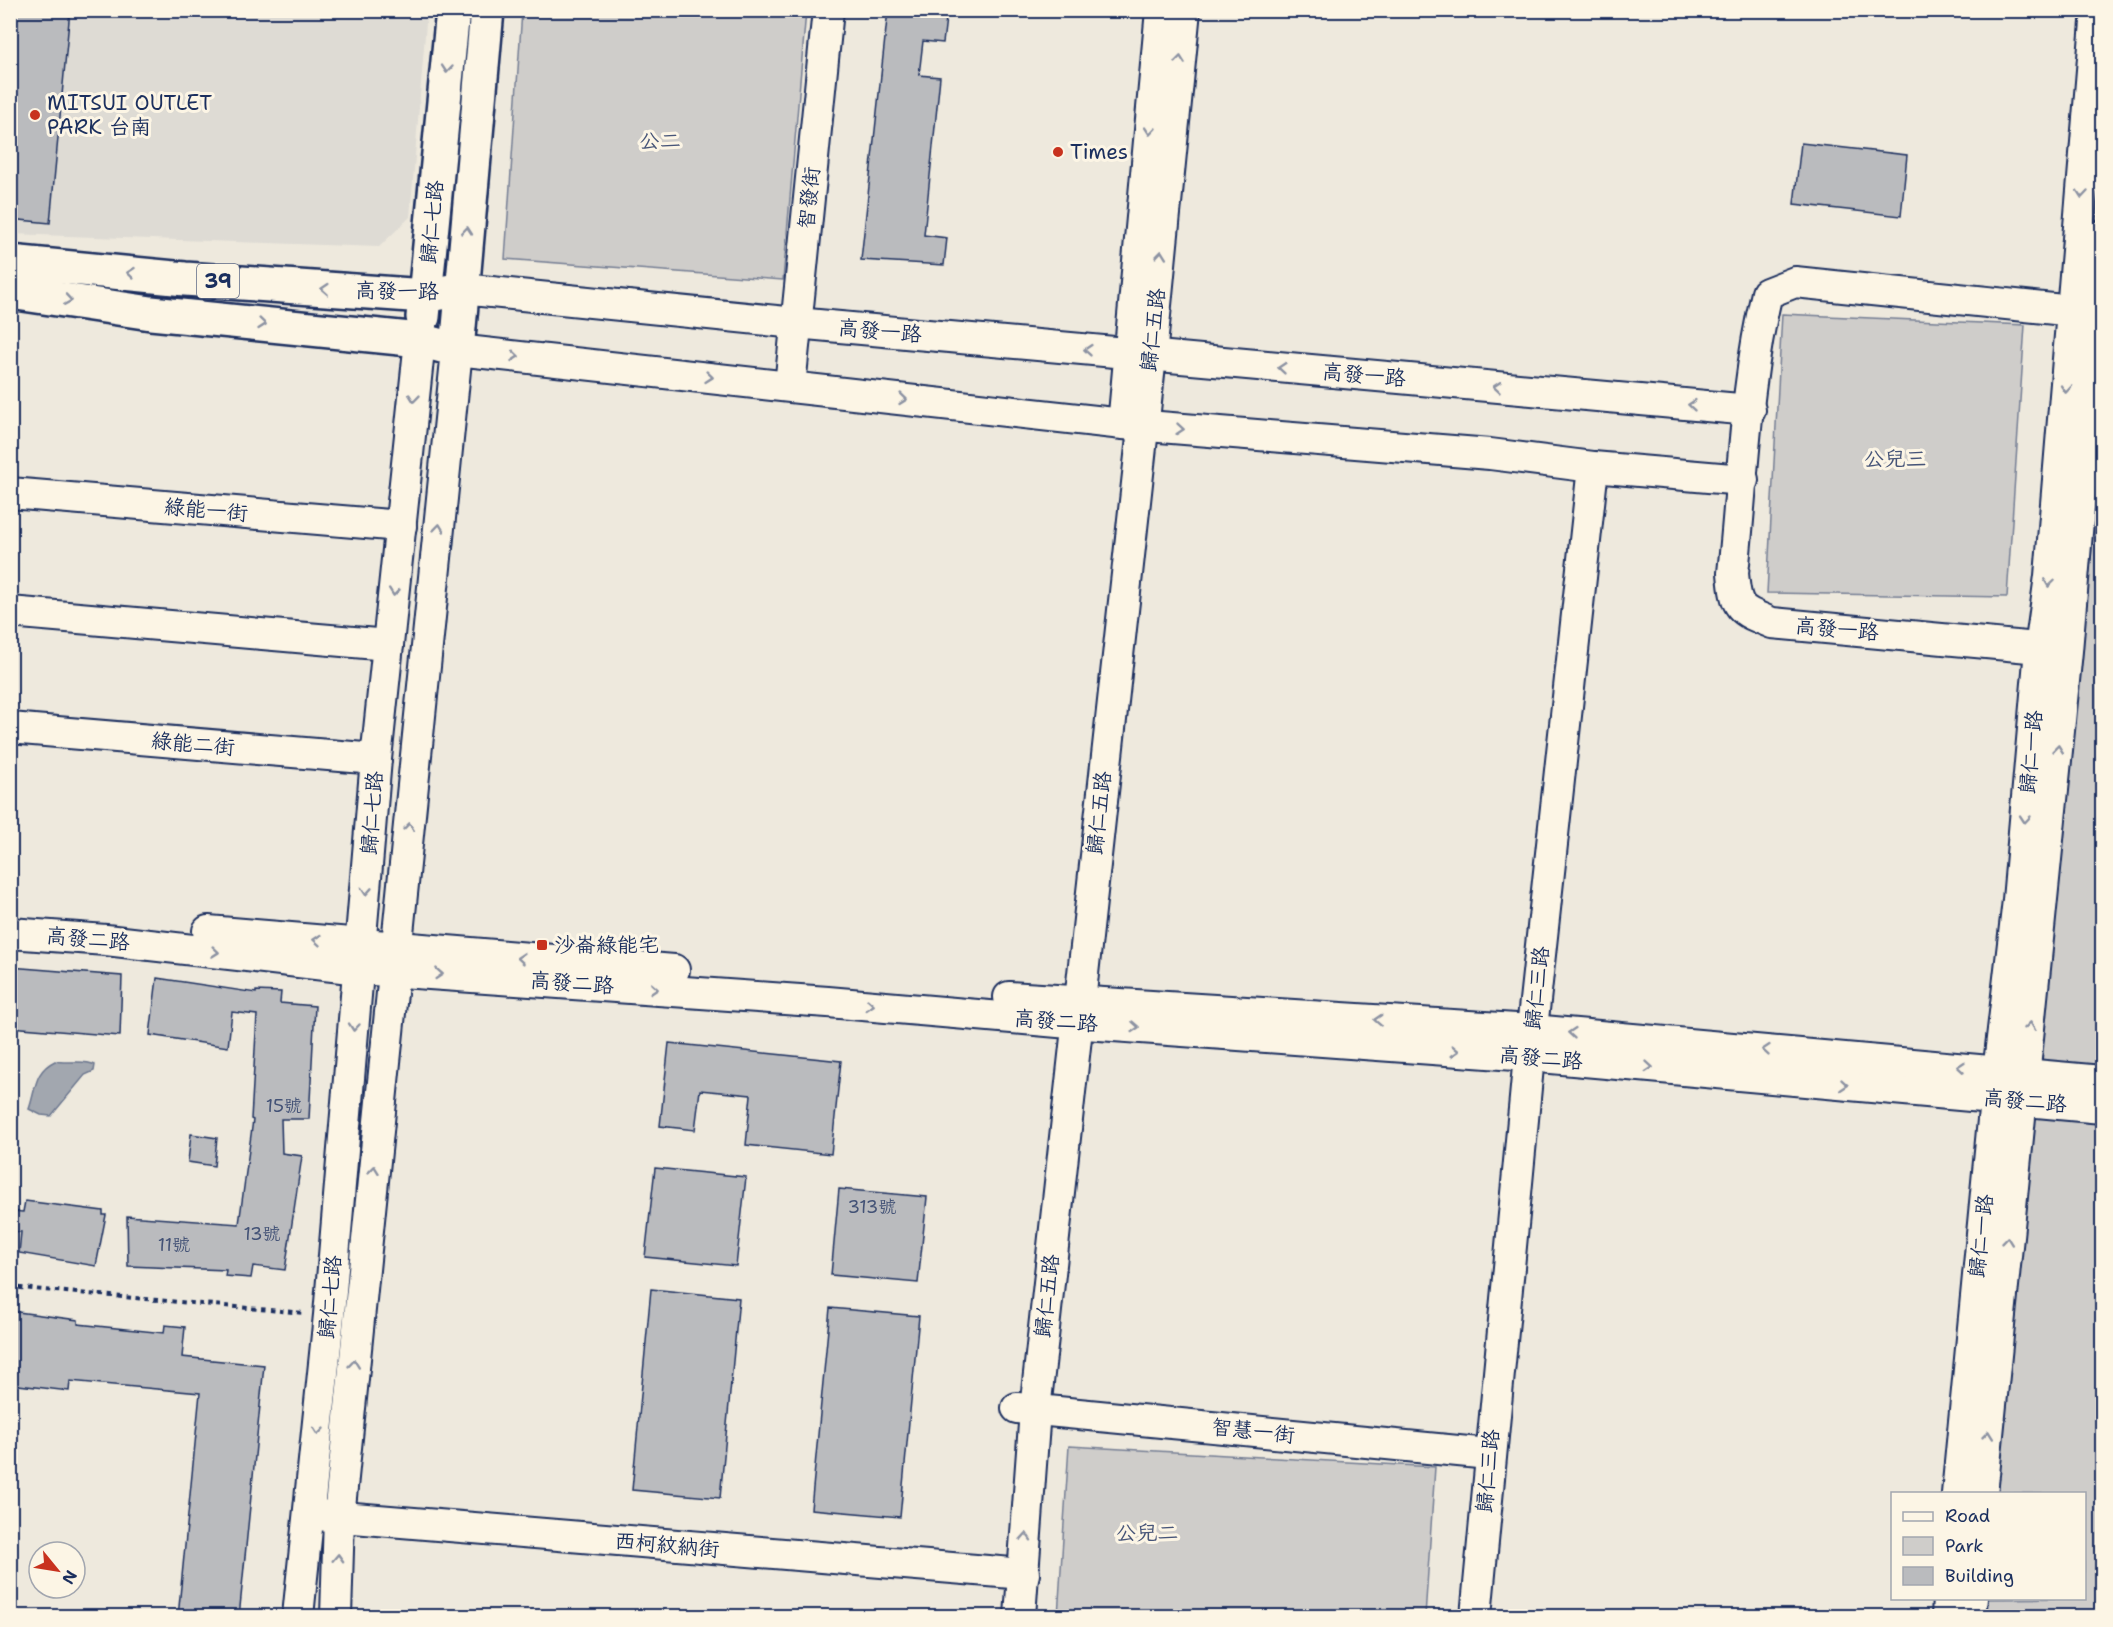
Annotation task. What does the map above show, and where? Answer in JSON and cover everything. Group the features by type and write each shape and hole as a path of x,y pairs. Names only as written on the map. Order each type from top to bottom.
{"main road":[{"name":"歸仁七路","path":"420,340 453,10"},
{"name":"歸仁七路","path":"457,350 488,10"},
{"name":"高發一路","path":"10,262 185,279 425,296 462,289"},
{"name":"高發一路","path":"10,292 151,313 420,340 457,350"}],"street":[{"name":"智發街","path":"790,386 828,10"},
{"name":"歸仁五路","path":"1140,355 1161,10"},
{"name":"歸仁五路","path":"1020,1617 1014,1573 1026,1409 1140,355 1185,10"},
{"name":"歸仁一路","path":"1983,1492 2009,1086 2018,900 2054,650 2084,312 2097,10"},
{"name":"歸仁一路","path":"2084,312 2103,236"},
{"name":"高發一路","path":"2054,650 1772,623 1745,612 1735,599 1733,573 1750,410 1767,293 1795,282 2084,312"},
{"name":"高發一路","path":"462,289 796,323 1750,410"},
{"name":"歸仁七路","path":"298,1617 329,1315 376,759 420,340"},
{"name":"高發一路","path":"457,350 1133,425 1490,454 1593,467 1743,480"},
{"name":"歸仁七路","path":"336,1617 339,1517 457,350"},
{"name":"歸仁三路","path":"1476,1617 1531,1043 1593,467"},
{"name":"綠能一街","path":"10,493 400,526"},
{"path":"10,612 388,645"},
{"name":"綠能二街","path":"10,728 376,759"},
{"name":"高發二路","path":"10,914 361,957"},
{"name":"高發二路","path":"10,933 395,959 816,1001 1068,1012 1531,1043 2009,1086 2103,1108"},
{"name":"高發二路","path":"2009,1086 2103,1081"},
{"name":"歸仁一路","path":"1957,1492 2009,1086"},
{"name":"智慧一街","path":"1026,1409 1490,1454"},
{"name":"西柯紋納街","path":"309,1514 1014,1573"},
{"name":"歸仁五路","path":"1000,1617 1014,1573"},
{"path":"1947,1617 1948,1600"},
{"path":"1970,1617 1972,1600"}],"path":[{"path":"10,1287 329,1315"}],"shaded area":[{"path":"11,11 427,11 410,217 379,247 11,234"},
{"path":"55,1061 91,1063 95,1065 94,1071 85,1075 51,1116 41,1115 29,1109 39,1075"}],"green space":[{"name":"公二","path":"522,11 806,11 783,280 505,259"},
{"name":"公兒三","path":"1782,314 2025,325 2007,597 1767,593"},
{"path":"2102,457 2102,1616 1975,1616 1977,1600 2086,1600 2086,1492 1989,1492"},
{"name":"公兒二","path":"1069,1446 1435,1467 1425,1616 1058,1616"}],"building":[{"name":"MITSUI OUTLET PARK 台南","path":"10,10 70,10 50,223 10,219"},
{"path":"888,10 947,10 943,43 923,41 919,75 940,77 924,235 947,238 944,265 861,260"},
{"path":"1801,143 1907,155 1901,216 1794,204"},
{"path":"10,967 122,976 120,1036 10,1027"},
{"path":"157,978 256,993 256,991 281,992 280,1003 315,1006 309,1119 281,1119 282,1153 302,1156 285,1270 253,1266 251,1278 225,1276 226,1270 128,1266 127,1216 239,1224 253,1120 251,1119 257,1015 232,1012 228,1047 150,1035"},
{"path":"669,1043 841,1061 831,1154 746,1145 751,1095 700,1090 695,1130 660,1126"},
{"path":"191,1134 217,1138 214,1166 188,1162"},
{"path":"655,1168 746,1177 736,1266 645,1257"},
{"path":"839,1189 927,1197 918,1283 831,1275"},
{"path":"25,1201 103,1211 103,1215 106,1215 96,1266 19,1253 21,1232 10,1231 10,1211 23,1212"},
{"path":"651,1289 739,1298 720,1498 632,1490"},
{"path":"830,1308 919,1316 900,1517 811,1509"},
{"path":"10,1311 78,1320 78,1324 164,1333 165,1325 185,1327 182,1357 264,1365 239,1617 178,1617 200,1393 70,1381 69,1391 10,1384"}],"place":[{"name":"MITSUI OUTLET PARK 台南","path":"35,115"},
{"name":"Times","path":"1058,152"},
{"name":"沙崙綠能宅","path":"542,945"}]}
